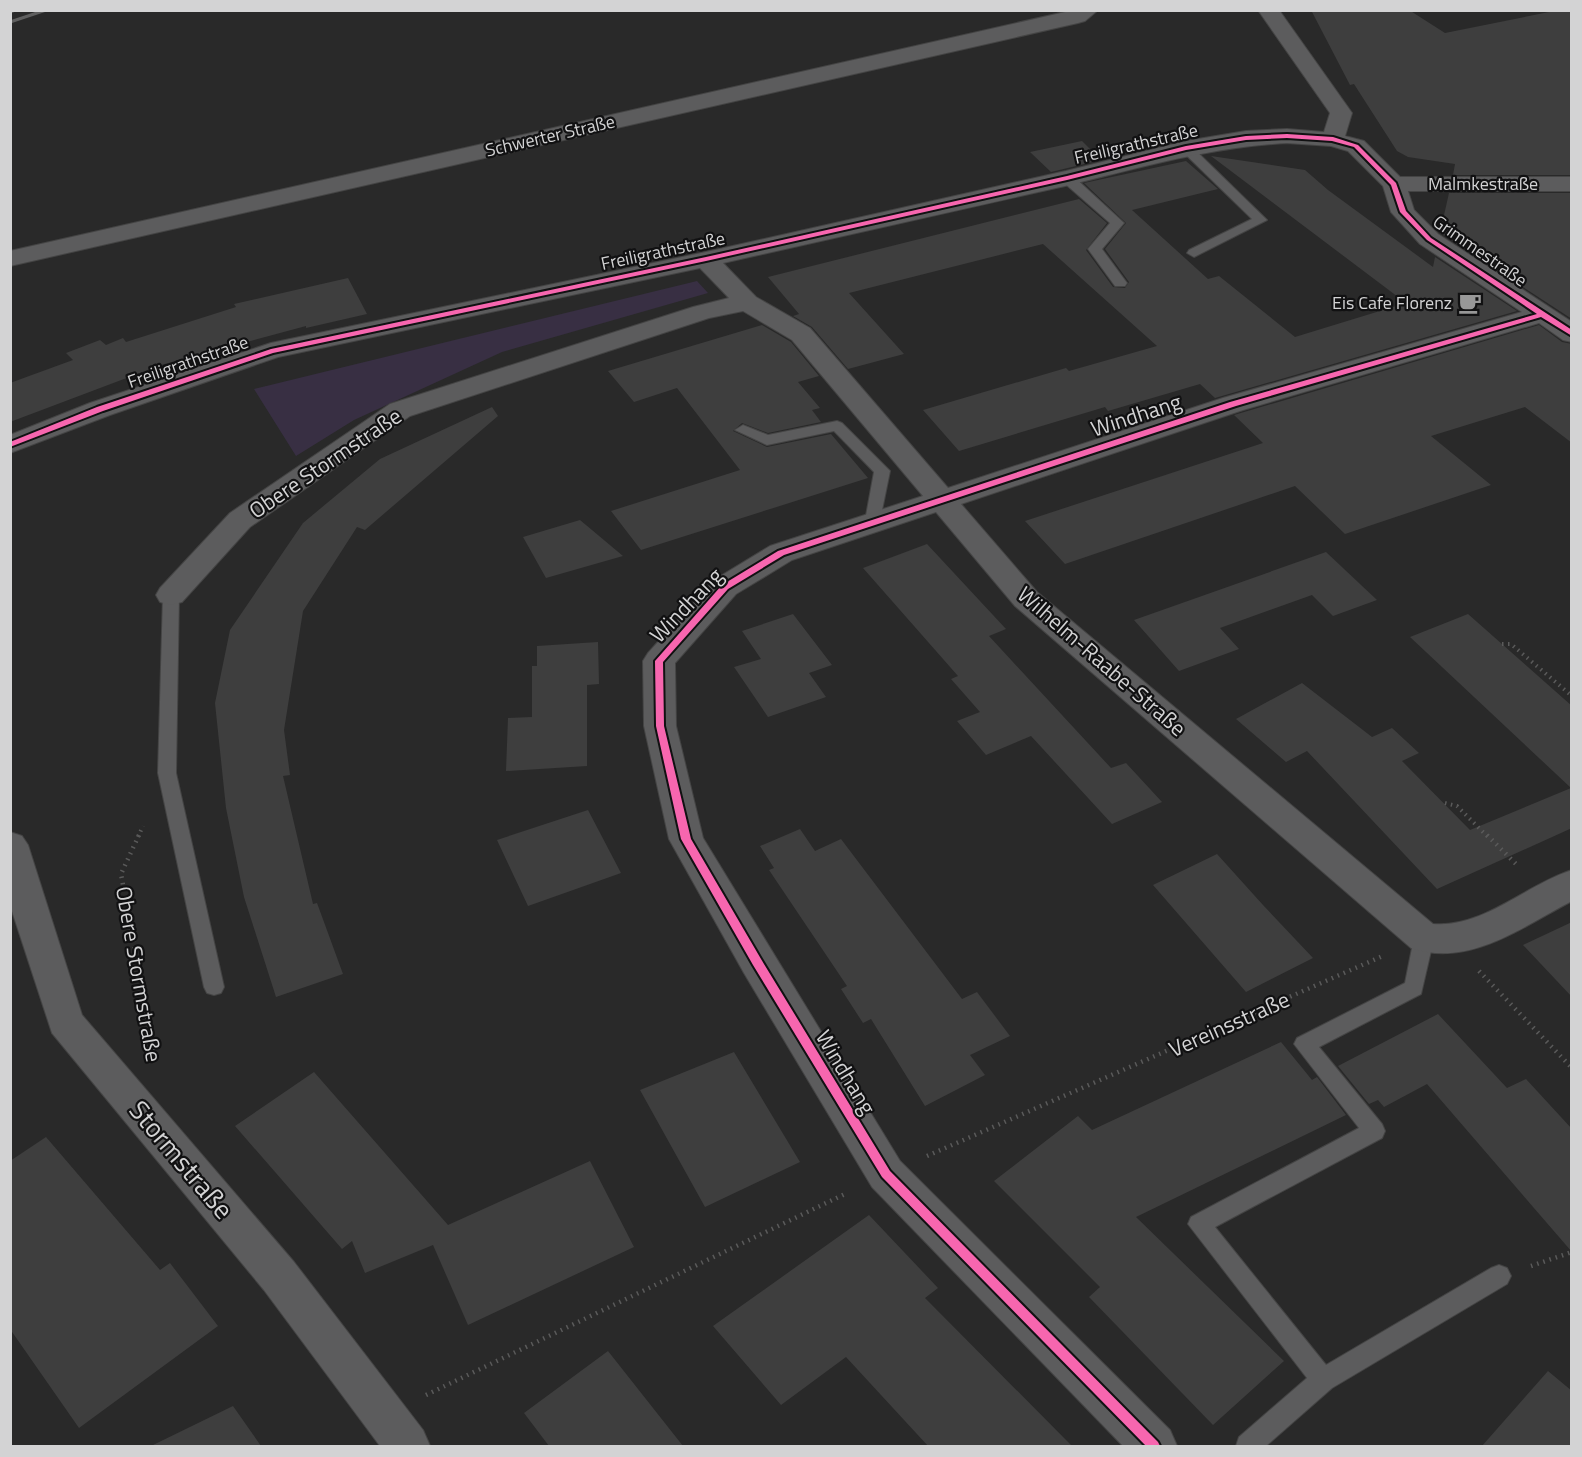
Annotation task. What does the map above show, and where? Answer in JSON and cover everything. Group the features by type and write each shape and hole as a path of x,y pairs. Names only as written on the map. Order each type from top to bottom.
{"street":[{"name":"Schwerter Straße","path":"10,259 1078,17 1088,10"},
{"path":"1268,10 1341,113 1333,140"},
{"name":"Freiligrathstraße","path":"10,445 100,409 271,351 706,259 1067,178 1186,148 1246,138 1287,136 1333,140"},
{"name":"Grimmestraße","path":"1333,140 1356,147 1394,184 1403,212 1429,239 1572,334"},
{"name":"Malmkestraße","path":"1394,184 1572,184"},
{"name":"Wilhelm-Raabe-Straße","path":"706,259 747,302 801,334 943,498 1026,599 1436,939"},
{"name":"Obere Stormstraße","path":"171,595 240,520 400,410 702,312 747,302"},
{"name":"Windhang","path":"1154,1446 886,1174 757,962 686,839 660,726 659,661 725,587 781,553 1233,404 1543,314"},
{"name":"Stormstraße","path":"10,845 65,1022 279,1276 396,1431"},
{"path":"1436,939 1477,934 1560,890"}],"lane":[{"path":"1186,148 1260,220 1194,253"},
{"path":"1067,178 1117,223 1095,249 1120,283"},
{"path":"743,430 767,440 837,426 882,471 873,521"},
{"name":"Obere Stormstraße","path":"171,595 167,773 213,987"},
{"path":"1323,1380 1199,1224 1374,1131 1304,1044 1414,988 1436,939"},
{"path":"1248,1446 1323,1380 1499,1276"}],"path":[{"path":"1502,644 1511,644 1572,696"},
{"path":"1444,803 1457,806 1560,890"},
{"path":"1436,939 1572,1068"},
{"path":"1499,1276 1572,1252"}],"shaded area":[{"path":"697,281 708,293 502,352 354,420 296,456 254,389"}],"building":[{"path":"1311,10 1409,10 1445,33 1559,10 1572,10 1572,175 1453,175 1455,164 1408,157 1397,151 1354,84 1350,85"},
{"path":"1082,141 1101,160 1051,172 1030,152"},
{"path":"1211,156 1305,170 1328,190 1433,267 1435,257 1517,311 1215,398 1200,384 1108,411 1105,407 959,451 923,410 1066,368 1069,371 1157,346 1043,244 849,293 904,354 848,369 812,327 793,316 799,314 768,277 1079,199 1107,223 1086,250 1113,287 1125,288 1129,282 1105,249 1126,223 1084,183 1186,161 1218,189 1132,210 1208,279 1219,276 1295,337 1406,303"},
{"path":"1449,193 1572,193 1572,319 1440,233"},
{"path":"348,278 367,314 306,328 306,326 161,365 10,422 10,383 73,360 66,353 100,340 106,345 123,338 126,342 236,307 234,304"},
{"path":"762,325 791,342 819,376 798,382 820,408 812,410 821,422 768,433 742,423 733,431 767,447 831,434 868,478 641,550 611,511 740,470 677,388 634,402 608,371"},
{"path":"1539,325 1562,342 1572,344 1572,443 1525,407 1431,436 1491,485 1345,534 1295,486 1065,564 1025,521 1263,443 1234,415"},
{"path":"492,407 498,416 365,530 357,527 303,611 284,730 290,775 283,776 313,904 317,903 343,974 276,997 244,897 226,808 215,703 230,630 303,523 380,459"},
{"path":"580,520 623,556 546,578 523,537"},
{"path":"927,544 1006,629 989,636 1111,768 1126,763 1162,802 1112,824 1031,736 986,755 957,721 980,712 951,679 958,676 863,568"},
{"path":"1326,552 1377,600 1333,616 1312,595 1220,628 1239,649 1179,671 1134,620"},
{"path":"793,614 832,665 809,673 826,697 768,717 734,667 761,659 742,631"},
{"path":"1468,614 1572,706 1572,828 1437,889 1307,751 1286,762 1236,719 1302,683 1372,737 1392,728 1419,753 1402,761 1470,830 1571,788 1410,637"},
{"path":"598,642 599,684 587,685 587,766 506,771 508,718 532,717 532,666 537,666 537,646"},
{"path":"588,810 621,873 528,906 497,840"},
{"path":"800,829 815,851 841,839 962,999 977,992 1010,1036 970,1055 985,1075 925,1106 871,1019 863,1023 841,989 847,986 769,870 774,868 760,846"},
{"path":"1217,854 1313,958 1246,992 1153,885"},
{"path":"1572,922 1572,997 1523,945"},
{"path":"1438,1014 1507,1088 1526,1079 1572,1129 1572,1252 1427,1084 1384,1107 1378,1100 1369,1104 1338,1066"},
{"path":"1281,1042 1312,1080 1317,1077 1346,1115 1136,1217 1284,1361 1213,1425 1089,1297 1100,1287 994,1181 1078,1116 1092,1130"},
{"path":"734,1052 800,1162 705,1207 640,1090"},
{"path":"314,1072 448,1225 590,1161 634,1247 468,1325 433,1245 365,1273 352,1241 342,1249 235,1126"},
{"path":"46,1137 160,1270 170,1263 218,1326 79,1428 10,1329 10,1161"},
{"path":"869,1215 938,1288 925,1298 1072,1446 928,1446 846,1357 781,1405 713,1326"},
{"path":"608,1351 683,1446 549,1446 524,1413"},
{"path":"1548,1371 1572,1391 1572,1446 1482,1446"},
{"path":"233,1406 261,1446 151,1446"}],"railway":[{"path":"10,12 15,10"},
{"path":"10,22 46,10"}],"cycle path":[{"path":"10,445 100,409 271,351 706,259 1067,178 1186,148 1246,138 1287,136 1333,139 1356,146 1394,184 1403,212 1429,239 1572,334"},
{"path":"1154,1446 886,1174 757,962 686,839 660,726 659,661 725,587 781,553 1233,404 1543,314"}],"place":[{"name":"Eis Cafe Florenz","path":"1470,303"}]}
